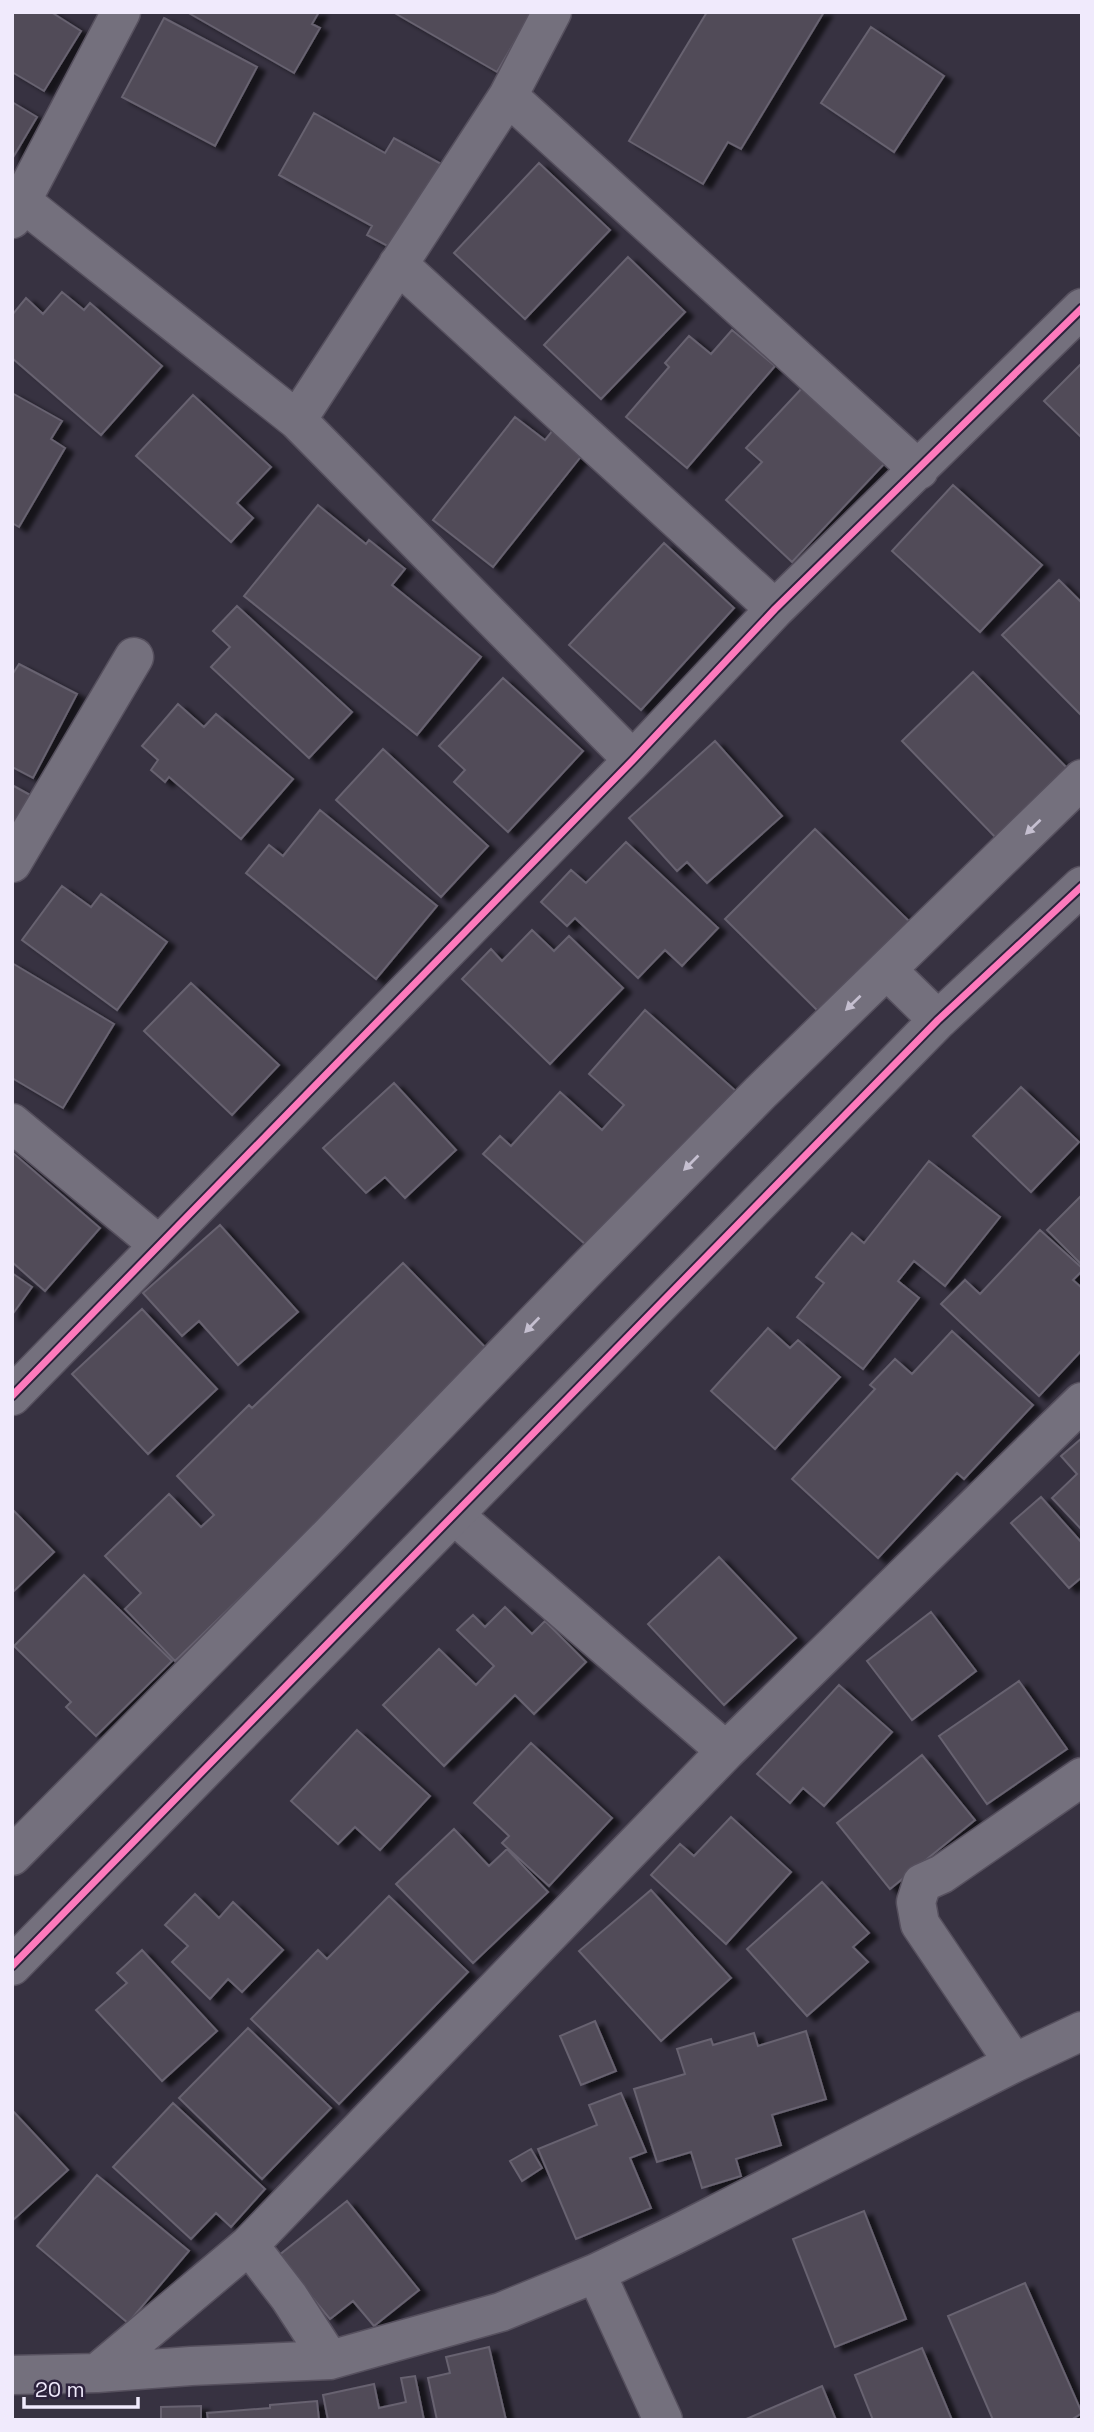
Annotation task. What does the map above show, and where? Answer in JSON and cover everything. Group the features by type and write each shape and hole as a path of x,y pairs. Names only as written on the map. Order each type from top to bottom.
{"street":[{"path":"121,12 16,210 297,420 633,760"},
{"path":"297,420 508,96 552,12"},
{"path":"508,96 919,470"},
{"path":"398,264 775,609"},
{"path":"12,1396 633,760 775,609 1082,308"},
{"path":"12,863 134,657"},
{"path":"12,1856 328,1537 760,1093 1082,779"},
{"path":"12,1966 938,1020 1082,886"},
{"path":"887,970 938,1020"},
{"path":"12,1123 159,1245"},
{"path":"97,2373 249,2245 726,1751 1082,1402"},
{"path":"454,1515 726,1751"},
{"path":"1014,2063 920,1924 916,1902 922,1883 942,1874 1082,1777"},
{"path":"12,2375 330,2360 501,2312 596,2273 690,2228 1082,2031"},
{"path":"249,2245 289,2297 330,2360"},
{"path":"596,2273 663,2420"}],"building":[{"path":"12,12 51,12 81,31 44,91 12,72"},
{"path":"187,12 319,12 312,24 320,28 294,73"},
{"path":"393,12 532,12 497,72"},
{"path":"707,12 824,12 741,149 728,142 703,184 629,141"},
{"path":"164,18 257,67 215,146 122,97"},
{"path":"871,27 944,76 894,152 821,103"},
{"path":"12,102 37,117 12,159"},
{"path":"314,113 385,153 394,138 443,165 395,250 367,235 372,226 279,175"},
{"path":"539,163 610,230 525,319 454,253"},
{"path":"628,257 685,312 601,399 544,345"},
{"path":"62,292 84,310 90,303 162,366 101,435 12,358 12,315 26,298 43,314"},
{"path":"732,330 775,366 687,468 626,417 669,367 665,363 689,336 711,354"},
{"path":"1082,363 1082,438 1044,401"},
{"path":"803,387 885,463 792,562 726,500 762,462 746,448"},
{"path":"12,393 62,421 51,439 65,448 19,527 12,523"},
{"path":"193,395 271,467 237,503 253,518 231,542 136,456"},
{"path":"515,417 545,440 553,430 583,454 493,567 433,520"},
{"path":"953,485 1042,565 980,632 892,551"},
{"path":"318,505 366,544 369,540 405,569 392,585 481,657 417,735 244,596"},
{"path":"664,543 734,608 641,710 569,645"},
{"path":"1059,580 1082,603 1082,716 1002,635"},
{"path":"237,606 352,712 309,758 211,667 230,647 213,631"},
{"path":"19,664 77,694 33,778 12,767 12,675"},
{"path":"973,672 1070,771 999,841 902,741"},
{"path":"503,678 583,751 508,832 454,782 465,770 439,746"},
{"path":"178,704 204,727 216,714 293,779 241,839 169,777 165,782 151,770 158,760 142,746"},
{"path":"715,741 782,816 707,883 687,862 677,871 629,818"},
{"path":"383,749 488,846 441,897 336,800"},
{"path":"12,785 32,796 12,830"},
{"path":"320,810 437,906 376,979 246,873 269,845 283,856"},
{"path":"815,829 914,926 824,1017 725,919"},
{"path":"626,842 718,928 682,966 665,950 638,978 575,918 567,926 541,902 571,870 586,883"},
{"path":"62,886 91,907 101,894 167,942 117,1010 22,940"},
{"path":"532,930 554,951 569,936 623,988 550,1064 462,979 491,949 502,961"},
{"path":"12,963 114,1024 63,1108 12,1078"},
{"path":"191,983 279,1065 232,1115 144,1031"},
{"path":"645,1010 737,1092 594,1252 483,1154 500,1136 511,1146 560,1092 602,1130 624,1105 589,1074"},
{"path":"394,1083 456,1150 405,1198 385,1177 366,1193 323,1148"},
{"path":"1021,1087 1079,1142 1031,1192 973,1136"},
{"path":"12,1152 100,1228 45,1291 12,1262"},
{"path":"929,1161 1000,1217 945,1286 914,1261 898,1281 919,1298 863,1369 797,1317 824,1283 816,1277 852,1233 864,1243"},
{"path":"1082,1195 1082,1265 1047,1230"},
{"path":"220,1225 298,1312 238,1365 199,1321 182,1336 143,1293"},
{"path":"1040,1230 1082,1268 1073,1280 1082,1288 1082,1350 1039,1396 941,1304 965,1280 980,1294"},
{"path":"403,1263 490,1352 175,1661 125,1609 141,1593 105,1556 169,1494 201,1527 214,1515 177,1476 249,1405 252,1408"},
{"path":"12,1273 32,1287 12,1315"},
{"path":"142,1309 217,1389 148,1454 72,1374"},
{"path":"768,1328 790,1348 798,1340 840,1377 775,1449 711,1391"},
{"path":"952,1331 1033,1405 964,1479 957,1473 878,1558 792,1479 875,1389 870,1385 895,1359 912,1374"},
{"path":"1082,1438 1082,1530 1052,1498 1077,1474 1061,1456"},
{"path":"1041,1497 1082,1543 1082,1577 1069,1588 1011,1523"},
{"path":"12,1509 54,1552 12,1593"},
{"path":"719,1557 796,1638 724,1705 648,1624"},
{"path":"84,1575 172,1661 96,1736 66,1707 71,1702 14,1646"},
{"path":"505,1607 532,1634 545,1621 586,1662 534,1714 515,1695 444,1766 383,1705 439,1649 476,1685 494,1666 457,1630 473,1615 485,1627"},
{"path":"931,1612 976,1671 912,1720 867,1661"},
{"path":"1019,1681 1067,1749 987,1804 939,1736"},
{"path":"839,1685 892,1732 824,1806 803,1788 790,1803 757,1774"},
{"path":"357,1730 430,1796 380,1850 355,1827 338,1844 291,1801"},
{"path":"531,1743 612,1818 549,1886 502,1843 509,1836 474,1803"},
{"path":"922,1755 975,1820 890,1889 837,1823"},
{"path":"731,1817 791,1872 726,1944 651,1875 680,1844 694,1856"},
{"path":"454,1829 489,1866 507,1849 548,1892 473,1963 396,1884"},
{"path":"822,1882 869,1933 853,1947 868,1962 807,2016 747,1949"},
{"path":"651,1890 731,1978 661,2041 579,1951"},
{"path":"195,1894 219,1918 233,1902 283,1950 242,1992 228,1979 210,1999 172,1962 188,1946 165,1925"},
{"path":"389,1896 468,1972 339,2104 251,2019 318,1950 327,1959"},
{"path":"142,1950 217,2031 162,2081 96,2010 127,1983 117,1973"},
{"path":"595,2021 616,2071 581,2085 560,2036"},
{"path":"248,2028 331,2108 262,2179 179,2098"},
{"path":"806,2031 826,2099 772,2115 781,2145 736,2159 741,2176 702,2188 691,2152 657,2162 634,2089 685,2074 677,2049 711,2039 713,2045 754,2033 758,2046"},
{"path":"621,2093 646,2152 630,2158 651,2208 576,2239 538,2149 597,2125 589,2105"},
{"path":"173,2103 265,2189 231,2227 216,2213 191,2239 113,2167"},
{"path":"12,2110 68,2170 12,2221"},
{"path":"531,2149 542,2168 522,2181 510,2161"},
{"path":"97,2175 189,2251 128,2323 37,2246"},
{"path":"347,2201 419,2290 374,2326 353,2301 330,2319 278,2256"},
{"path":"864,2211 906,2319 835,2347 793,2239"},
{"path":"1025,2283 1082,2413 1071,2420 993,2420 948,2316"},
{"path":"489,2347 506,2420 437,2420 428,2378 450,2373 446,2357"},
{"path":"922,2348 952,2420 873,2420 855,2375"},
{"path":"415,2376 424,2420 328,2420 323,2395 374,2384 379,2408 406,2402 401,2378"},
{"path":"822,2386 836,2420 744,2420"},
{"path":"317,2401 319,2420 208,2420 207,2413 270,2408 270,2405"},
{"path":"201,2406 201,2420 161,2420 161,2407"}],"cycle path":[{"path":"12,1396 633,760 775,609 1082,308"},
{"path":"12,1966 938,1020 1082,886"}]}
